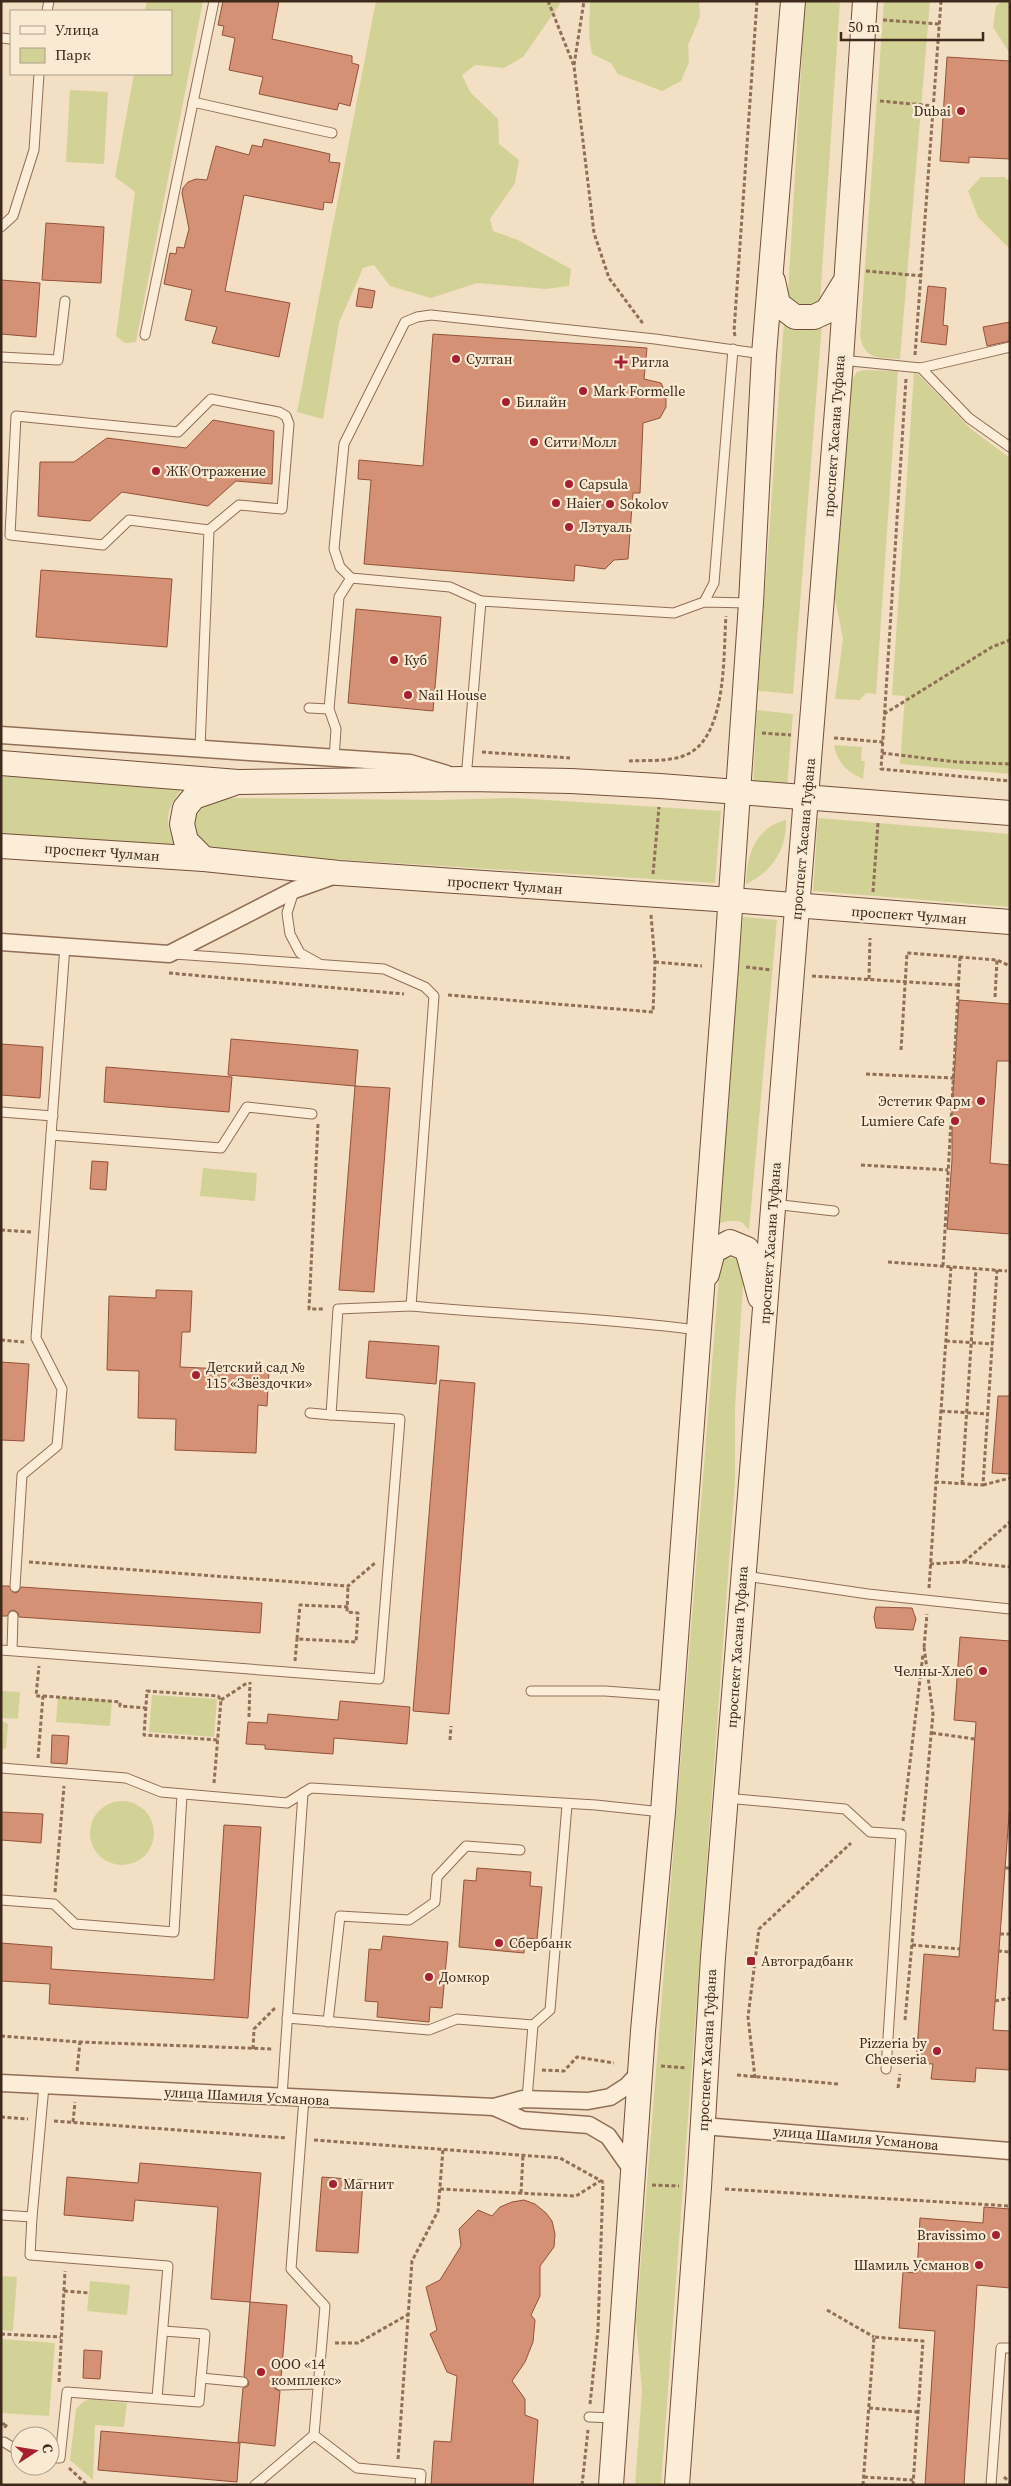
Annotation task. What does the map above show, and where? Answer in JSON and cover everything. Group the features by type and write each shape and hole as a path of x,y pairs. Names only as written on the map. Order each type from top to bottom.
{"main road":[{"path":"611,2485 640,2179 663,1812 698,1320 731,900 751,603 764,354 792,1"},
{"name":"проспект Хасана Туфана","path":"677,2485 703,2126 713,1957 742,1576 841,360 845,276 865,10"},
{"path":"771,267 774,294 778,304 795,317 814,317 827,311 845,276"},
{"path":"1,763 238,782 466,779 571,781 1010,813"},
{"path":"204,859 186,841 182,824 185,808 194,797 238,782"},
{"name":"проспект Чулман","path":"1,846 204,859 339,873 731,900 1010,922"},
{"path":"698,1320 713,1251 730,1242 747,1249 764,1316"}],"street":[{"path":"1,735 410,763 466,779"},
{"path":"1,942 169,954 294,890 339,873"},
{"name":"улица Шамиля Усманова","path":"1,2083 494,2107 527,2100 588,2101 610,2097 648,2069"},
{"name":"улица Шамиля Усманова","path":"494,2107 523,2120 589,2125 608,2136 640,2179"},
{"name":"улица Шамиля Усманова","path":"703,2126 1010,2151"}],"lane":[{"path":"144,335 214,1"},
{"path":"1,227 13,216 34,150 39,75"},
{"path":"193,102 332,133"},
{"path":"1,356 58,360 65,301"},
{"path":"751,603 704,602 674,614 481,601 450,587 351,578 340,567 334,549 344,444 405,322 418,317 432,315 656,339 764,354"},
{"path":"841,360 921,368 1010,346"},
{"path":"704,602 714,583 733,350"},
{"path":"921,368 969,418 1010,447"},
{"path":"211,399 280,412 286,416 289,424 282,509 239,505 209,530 129,520 104,545 5,536 16,416 178,432 211,399"},
{"path":"200,748 209,530"},
{"path":"334,759 336,729 329,709 339,597 351,578"},
{"path":"466,779 481,601"},
{"path":"310,708 329,709"},
{"path":"294,890 287,913 290,934 300,953 321,964"},
{"path":"15,1587 22,1475 57,1446 62,1389 36,1338 65,946"},
{"path":"169,954 384,969 425,987 434,996 411,1306"},
{"path":"51,1135 221,1148 247,1107 312,1114"},
{"path":"1,1112 53,1116"},
{"path":"773,1204 834,1211"},
{"path":"332,1415 338,1309 411,1306 486,1313 632,1321 698,1320"},
{"path":"1,1650 379,1679 400,1419 310,1413"},
{"path":"742,1576 868,1594 1010,1609"},
{"path":"12,1650 13,1616"},
{"path":"531,1692 605,1691 672,1696"},
{"path":"1,1768 126,1778 161,1792 287,1803 311,1788 567,1805 596,1805 663,1812"},
{"path":"282,2096 303,1793"},
{"path":"1,1900 54,1904 75,1924 174,1932 182,1795"},
{"path":"726,1798 846,1809 870,1832 901,1834 886,2069"},
{"path":"287,2018 429,2030 457,2019 533,2025 550,2010 567,1805"},
{"path":"328,2022 340,1916 409,1920 435,1902 437,1877 466,1846 520,1850"},
{"path":"527,2100 531,2069 533,2025"},
{"path":"44,2086 30,2255 168,2266 157,2398"},
{"path":"255,2485 314,2435 325,2306 292,2269 304,2098"},
{"path":"1,2215 32,2217"},
{"path":"60,2458 67,2392 199,2402 205,2334 163,2331"},
{"path":"992,2485 1001,2348 1010,2348"},
{"path":"201,2378 243,2382"},
{"path":"280,2385 318,2384"},
{"path":"589,2416 616,2418"},
{"path":"314,2435 357,2468 421,2474 420,2485"},
{"path":"4,2442 10,2446"}],"path":[{"path":"548,1 574,66 594,233 609,278 656,339"},
{"path":"574,66 584,1"},
{"path":"734,331 757,1"},
{"path":"941,1 923,276 915,357 907,372 881,769 1010,781"},
{"path":"865,10 940,24"},
{"path":"858,99 934,106"},
{"path":"845,276 923,276"},
{"path":"884,714 992,647 1010,640"},
{"path":"756,732 794,735"},
{"path":"834,738 883,742"},
{"path":"469,751 574,758"},
{"path":"882,753 957,762 1010,764"},
{"path":"652,878 659,807"},
{"path":"872,896 878,822"},
{"path":"161,972 434,996 447,995 653,1012 655,962 650,910"},
{"path":"869,979 870,938"},
{"path":"901,1050 907,952 997,960 1010,966"},
{"path":"943,1266 960,957"},
{"path":"995,997 997,960"},
{"path":"655,962 702,966"},
{"path":"738,966 772,970"},
{"path":"809,976 906,980 958,985"},
{"path":"866,1074 953,1078"},
{"path":"312,1114 319,1125 309,1309 338,1309"},
{"path":"861,1165 948,1170"},
{"path":"1,1230 44,1232"},
{"path":"888,1262 1007,1271"},
{"path":"931,1557 951,1267"},
{"path":"962,1484 976,1269"},
{"path":"983,1485 997,1270"},
{"path":"1,1340 39,1344"},
{"path":"946,1341 992,1344"},
{"path":"941,1411 988,1414"},
{"path":"936,1482 983,1485 1010,1478"},
{"path":"964,1562 1010,1522"},
{"path":"16,1561 348,1586 390,1550"},
{"path":"930,1564 964,1562 1010,1568"},
{"path":"297,1639 356,1642 358,1613 347,1612 348,1586"},
{"path":"294,1673 300,1605 348,1607"},
{"path":"904,2029 933,1714 924,1647"},
{"path":"40,1653 36,1696 120,1702 120,1706 146,1708"},
{"path":"901,1834 923,1660"},
{"path":"220,1700 268,1670"},
{"path":"249,1717 250,1682"},
{"path":"213,1797 218,1740 220,1700 218,1696 147,1691 144,1735 218,1740"},
{"path":"36,1771 43,1696"},
{"path":"450,1740 451,1726"},
{"path":"932,1733 975,1738"},
{"path":"54,1904 66,1773"},
{"path":"755,2078 748,2017 759,1929 851,1843"},
{"path":"1005,1868 1010,1868"},
{"path":"1000,1934 1010,1934"},
{"path":"912,1945 960,1949"},
{"path":"998,1951 1010,1952"},
{"path":"254,2049 254,2029 289,1994"},
{"path":"995,2001 1010,1998"},
{"path":"1,2036 80,2042 285,2050"},
{"path":"78,2066 80,2042"},
{"path":"531,2069 564,2071 577,2057 614,2063"},
{"path":"648,2069 690,2068"},
{"path":"737,2075 838,2084"},
{"path":"898,2088 899,2079"},
{"path":"73,2122 74,2108"},
{"path":"397,2472 412,2261 438,2211 443,2149"},
{"path":"521,2193 522,2155"},
{"path":"640,2179 682,2186"},
{"path":"440,2189 576,2196 600,2181"},
{"path":"582,2485 598,2330 605,2183"},
{"path":"725,2189 1010,2206"},
{"path":"64,2286 59,2380 67,2392"},
{"path":"64,2291 89,2293"},
{"path":"827,2310 874,2337 923,2341 913,2482 864,2477"},
{"path":"322,2343 358,2343 408,2314"},
{"path":"1,2334 62,2337"},
{"path":"863,2485 874,2337"},
{"path":"869,2408 918,2412"},
{"path":"60,2458 87,2485"}],"green space":[{"path":"147,1 203,1 136,342 125,343 116,336 135,192 115,177 134,75 172,75 172,10 145,10"},
{"path":"376,1 562,1 523,57 504,68 475,65 462,75 470,92 498,119 499,144 519,160 515,183 490,219 493,231 518,240 571,269 569,286 546,289 477,283 431,298 390,286 374,265 363,268 339,323 323,419 297,412"},
{"path":"590,1 699,1 700,17 688,45 689,62 681,81 662,91 618,74 611,63 592,54 589,36"},
{"path":"805,1 840,1 820,301 812,307 794,304 788,294"},
{"path":"884,1 930,1 900,359 869,354 862,344 860,336"},
{"path":"1004,1 1010,1 1010,54 993,27 996,6"},
{"path":"70,90 108,92 104,164 66,162"},
{"path":"981,177 1004,177 1010,182 1010,249 978,217 968,191"},
{"path":"784,321 795,329 822,323 793,694 758,691"},
{"path":"865,370 898,371 876,694 866,693 860,700 835,699 843,639 833,588 848,386 857,372"},
{"path":"914,373 918,374 971,429 1010,458 1010,774 900,764 905,696 892,695"},
{"path":"757,710 793,714 787,787 753,785"},
{"path":"834,745 862,747 861,761 865,761 863,779 844,766 835,751"},
{"path":"1,776 183,787 173,802 168,816 170,831 178,847 1,835"},
{"path":"222,798 438,800 514,798 721,811 715,883 219,852 200,840 195,832 194,824 196,816 201,809"},
{"path":"818,818 1010,834 1010,907 813,891"},
{"path":"786,820 784,841 776,858 763,873 746,884 748,863 760,836 767,829"},
{"path":"743,917 777,920 749,1230 742,1222 738,1221 723,1222 712,1227"},
{"path":"203,1168 257,1173 255,1201 200,1196"},
{"path":"726,1257 738,1259 744,1272 735,1407 735,1482 661,2485 635,2485 642,2391 636,2323 720,1263"},
{"path":"1,1691 20,1692 18,1719 1,1718"},
{"path":"152,1695 217,1699 214,1737 149,1732"},
{"path":"58,1697 112,1700 110,1726 56,1722"},
{"path":"1,1720 8,1724 6,1748 1,1750"},
{"path":"122,1801 134,1803 145,1810 152,1821 154,1833 152,1845 145,1856 134,1863 122,1865 110,1863 99,1856 92,1845 90,1833 92,1821 99,1810 110,1803"},
{"path":"1,2276 17,2277 13,2331 1,2330"},
{"path":"90,2281 130,2285 127,2315 87,2311"},
{"path":"1,2339 55,2343 49,2416 1,2413"},
{"path":"91,2399 127,2403 124,2427 95,2425 93,2480 70,2460 76,2409 84,2401"}],"building":[{"path":"223,1 279,1 272,39 352,56 352,63 359,65 350,106 339,103 337,110 259,94 263,77 229,70 235,38 222,35 224,26 218,25"},
{"path":"947,57 1010,61 1010,159 969,157 969,163 940,161"},
{"path":"264,139 330,154 329,162 340,163 332,203 324,202 323,210 244,195 225,291 290,303 279,357 212,343 217,327 185,320 192,290 164,284 170,253 176,254 177,247 184,248 189,229 182,193 183,188 188,182 196,179 207,180 216,146 249,155 252,145 262,147"},
{"path":"46,223 104,227 101,283 42,280"},
{"path":"1,280 40,283 36,337 1,334"},
{"path":"928,286 946,288 943,325 948,326 946,345 921,342"},
{"path":"359,288 375,291 372,308 356,306"},
{"path":"1010,322 1010,341 987,346 983,327"},
{"name":"Сити Молл","path":"433,334 647,348 644,379 661,383 666,394 666,407 660,418 643,423 640,493 633,493 628,559 614,560 605,569 575,565 574,581 364,564 371,480 358,479 359,460 423,466"},
{"name":"ЖК Отражение","path":"213,420 274,431 272,484 236,481 208,506 122,492 90,521 38,516 40,462 74,462 107,438 186,448"},
{"path":"41,570 172,579 167,647 36,637"},
{"name":"Куб","path":"356,609 441,617 433,711 348,703"},
{"path":"959,1000 1010,1004 1010,1061 997,1061 990,1163 1010,1165 1010,1234 947,1229"},
{"path":"231,1039 358,1050 355,1086 228,1075"},
{"path":"1,1044 43,1047 40,1098 1,1095"},
{"path":"106,1067 232,1077 229,1112 104,1102"},
{"path":"355,1086 390,1088 374,1292 339,1290"},
{"path":"92,1161 108,1162 106,1190 90,1189"},
{"path":"156,1290 192,1291 190,1332 182,1332 180,1367 269,1371 267,1406 258,1405 256,1453 175,1450 176,1419 138,1418 139,1371 107,1370 109,1296 156,1298"},
{"path":"369,1341 439,1346 436,1384 366,1378"},
{"path":"1,1362 29,1364 24,1441 1,1440"},
{"path":"440,1380 475,1383 449,1714 413,1711"},
{"path":"998,1396 1010,1396 1010,1474 992,1473"},
{"path":"1,1586 9,1586 14,1593 18,1592 21,1587 262,1603 260,1633 19,1617 18,1613 14,1610 10,1611 7,1616 1,1616"},
{"path":"876,1607 912,1608 916,1619 913,1630 876,1628 874,1617"},
{"path":"960,1637 1010,1641 1010,1802 993,2030 1010,2031 1010,2070 976,2068 975,2082 931,2079 933,2064 916,2063 924,1954 959,1957 976,1722 954,1720"},
{"path":"340,1701 410,1707 407,1744 334,1738 333,1754 265,1749 265,1745 246,1744 248,1722 267,1723 268,1714 338,1720"},
{"path":"52,1735 69,1736 67,1764 51,1763"},
{"path":"1,1812 43,1814 41,1843 1,1840"},
{"path":"224,1825 261,1827 248,2018 49,2004 50,1984 1,1981 1,1943 52,1947 51,1969 214,1980"},
{"path":"477,1868 531,1872 530,1886 542,1887 537,1939 525,1938 524,1953 459,1947 464,1880 476,1881"},
{"path":"383,1936 448,1942 442,2008 430,2007 429,2022 377,2017 378,2002 365,2001 369,1949 381,1950"},
{"path":"140,2163 261,2173 250,2302 211,2299 218,2207 135,2200 133,2221 64,2215 67,2177 138,2183"},
{"path":"322,2177 363,2180 358,2253 316,2251"},
{"path":"524,2200 535,2204 546,2213 552,2221 555,2234 554,2247 540,2266 540,2296 531,2315 535,2320 533,2342 525,2362 512,2381 525,2399 525,2415 538,2420 533,2485 431,2485 434,2441 451,2442 457,2376 447,2372 430,2334 437,2330 426,2287 440,2280 461,2246 459,2229 478,2210 492,2216 500,2207"},
{"path":"984,2207 1010,2209 1010,2288 977,2285 964,2485 925,2485 935,2331 899,2328 903,2272 917,2273 920,2218 983,2223"},
{"path":"250,2302 287,2305 281,2379 276,2380 274,2385 275,2389 280,2391 275,2446 238,2442 243,2388 248,2386 249,2382 244,2376"},
{"path":"84,2350 102,2351 100,2379 83,2378"},
{"path":"101,2431 240,2443 237,2482 98,2470"}],"place":[{"name":"Dubai","path":"961,111"},
{"name":"Султан","path":"456,359"},
{"name":"Ригла","path":"621,362"},
{"name":"Mark Formelle","path":"583,391"},
{"name":"Билайн","path":"506,402"},
{"name":"Сити Молл","path":"534,442"},
{"name":"ЖК Отражение","path":"156,471"},
{"name":"Capsula","path":"569,484"},
{"name":"Haier","path":"556,503"},
{"name":"Sokolov","path":"610,504"},
{"name":"Лэтуаль","path":"569,527"},
{"name":"Куб","path":"394,660"},
{"name":"Nail House","path":"408,695"},
{"name":"Эстетик Фарм","path":"981,1101"},
{"name":"Lumiere Cafe","path":"955,1121"},
{"name":"Детский сад № 115 «Звёздочки»","path":"196,1375"},
{"name":"Челны-Хлеб","path":"983,1671"},
{"name":"Сбербанк","path":"499,1943"},
{"name":"Автоградбанк","path":"751,1961"},
{"name":"Домкор","path":"429,1977"},
{"name":"Pizzeria by Cheeseria","path":"937,2051"},
{"name":"Магнит","path":"333,2184"},
{"name":"Bravissimo","path":"996,2235"},
{"name":"Шамиль Усманов","path":"979,2265"},
{"name":"ООО «14 комплекс»","path":"261,2372"}]}
